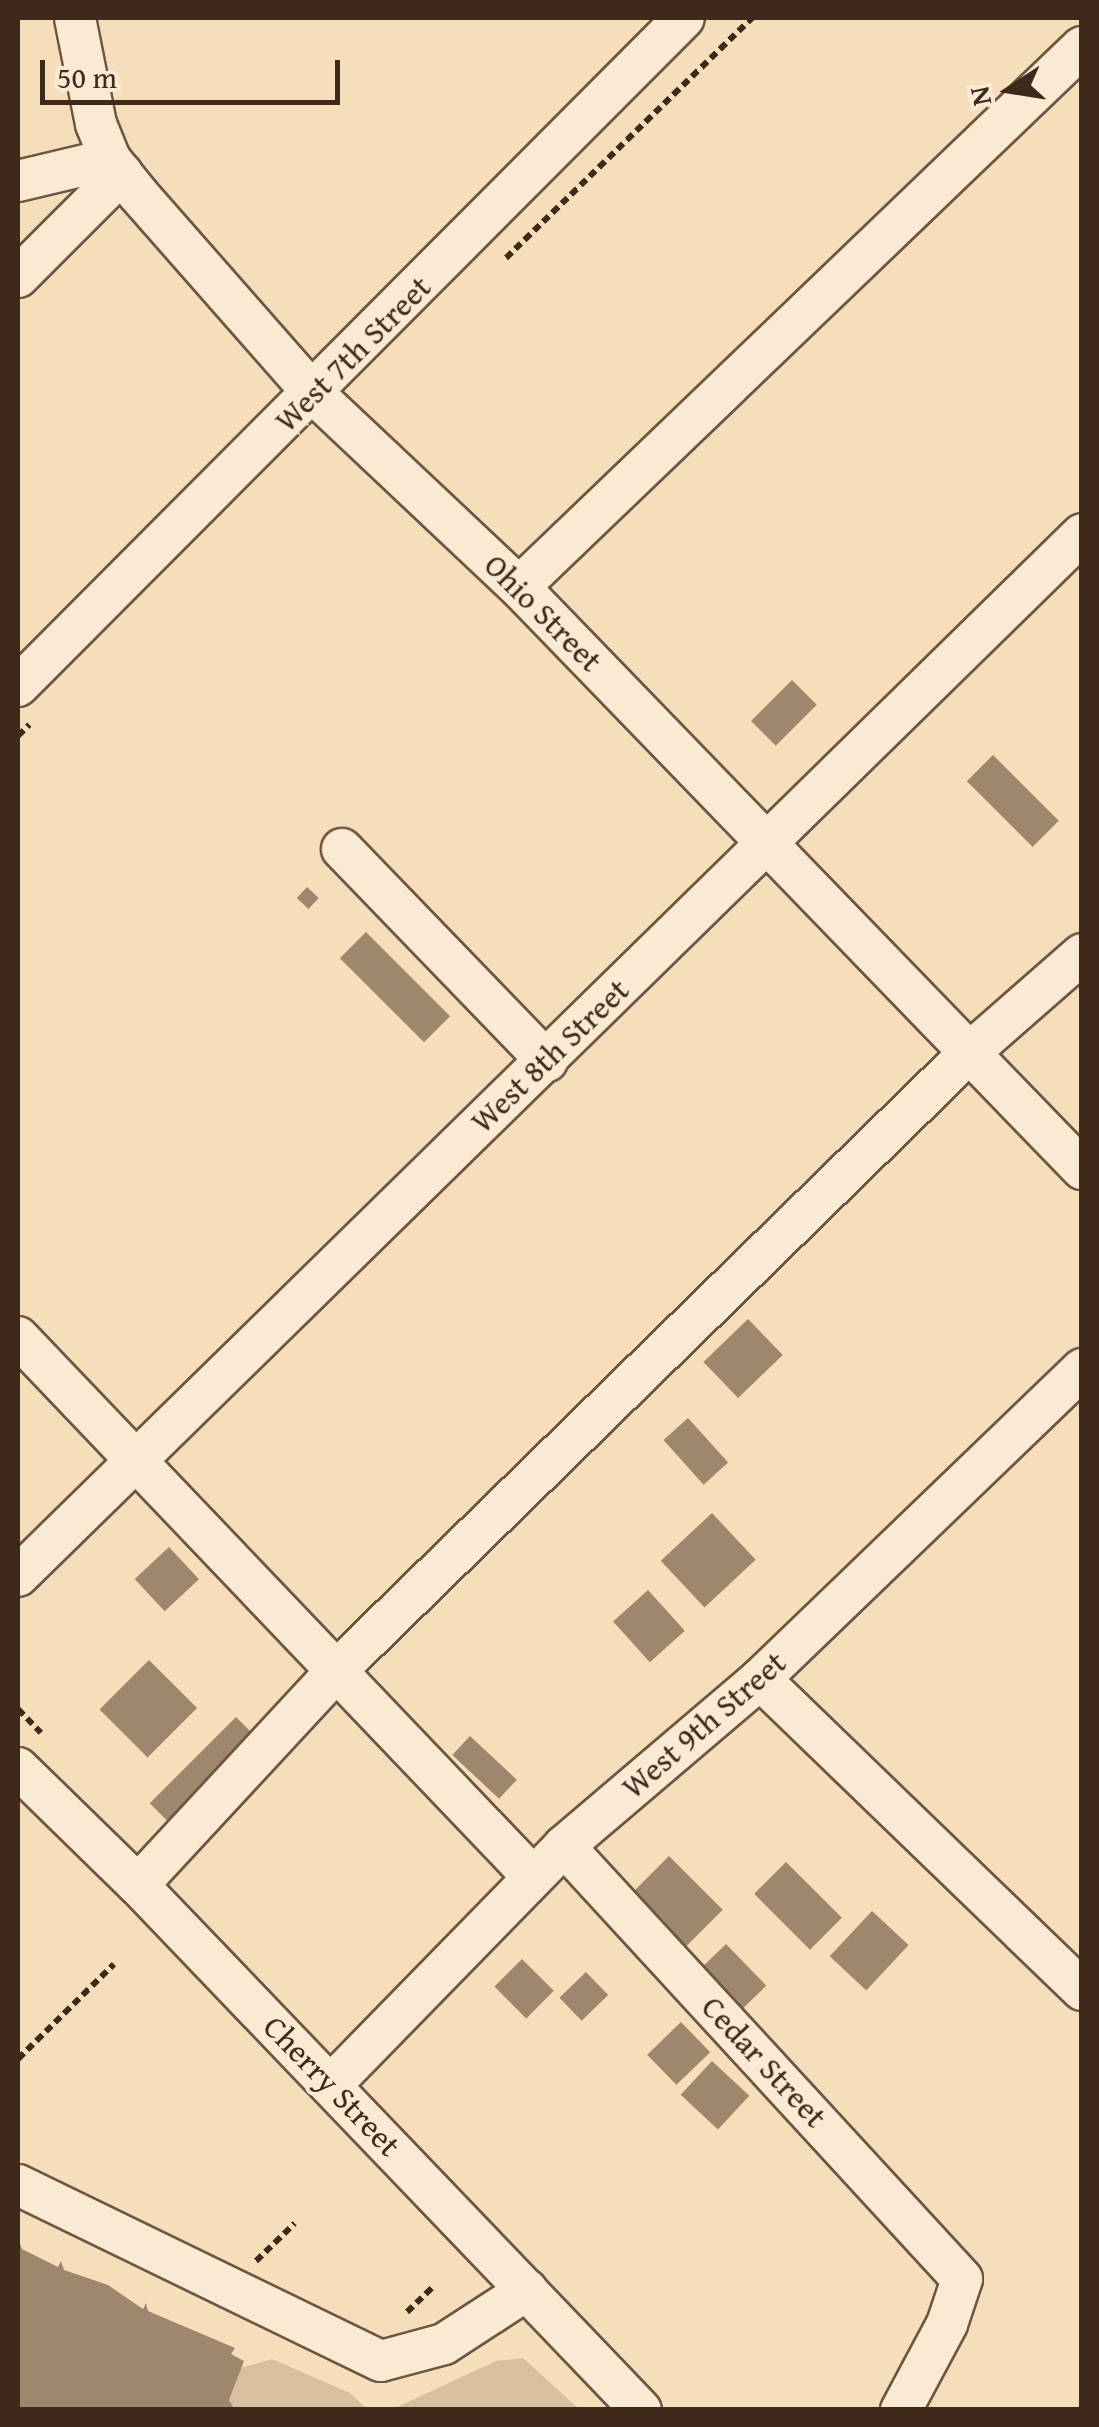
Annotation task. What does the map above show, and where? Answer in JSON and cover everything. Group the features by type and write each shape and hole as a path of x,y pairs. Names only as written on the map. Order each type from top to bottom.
{"street":[{"name":"Ohio Street","path":"75,18 96,124 116,166 314,394 518,587 1082,1170"},
{"name":"West 7th Street","path":"18,686 314,394 684,18"},
{"path":"518,587 1082,47"},
{"path":"18,181 116,166"},
{"path":"18,277 116,166"},
{"name":"West 8th Street","path":"18,1576 135,1457 546,1061 1082,534"},
{"path":"342,849 546,1061"},
{"path":"138,1885 337,1670 969,1053 1082,954"},
{"path":"18,1338 533,1876"},
{"name":"West 9th Street","path":"332,2085 564,1846 760,1679 1082,1369"},
{"path":"760,1679 1082,1990"},
{"name":"Cherry Street","path":"18,1768 332,2085 640,2410"},
{"name":"Cedar Street","path":"564,1846 962,2280 947,2324 901,2410"},
{"path":"18,2185 380,2361 444,2344 527,2290"}],"path":[{"path":"18,2059 114,1964"}],"shaded area":[{"path":"523,2358 579,2409 393,2409 496,2361"},
{"path":"272,2359 350,2393 367,2409 235,2409 229,2400 241,2368"}],"building":[{"path":"792,680 817,705 776,746 751,721"},
{"path":"993,755 1059,821 1033,847 967,781"},
{"path":"307,887 319,898 308,909 297,898"},
{"path":"366,932 450,1016 424,1042 340,958"},
{"path":"748,1319 783,1355 738,1398 703,1362"},
{"path":"688,1418 728,1463 704,1485 663,1440"},
{"path":"712,1513 756,1560 704,1608 661,1561"},
{"path":"169,1547 199,1579 165,1611 135,1579"},
{"path":"648,1590 685,1631 650,1662 613,1621"},
{"path":"149,1660 197,1708 148,1758 100,1709"},
{"path":"236,1717 256,1737 170,1823 150,1803"},
{"path":"470,1736 517,1780 499,1799 452,1755"},
{"path":"669,1856 723,1910 682,1951 628,1897"},
{"path":"786,1862 842,1918 810,1950 754,1894"},
{"path":"872,1911 909,1945 866,1990 830,1956"},
{"path":"726,1944 766,1986 740,2011 700,1969"},
{"path":"522,1959 554,1991 526,2018 494,1987"},
{"path":"586,1972 608,1995 582,2021 559,1998"},
{"path":"681,2022 710,2052 676,2085 647,2055"},
{"path":"712,2061 749,2096 718,2129 681,2095"},
{"path":"19,2241 22,2249 58,2267 61,2261 64,2270 108,2285 143,2309 146,2303 148,2311 235,2348 231,2354 244,2361 229,2400 235,2410 18,2410"}]}
